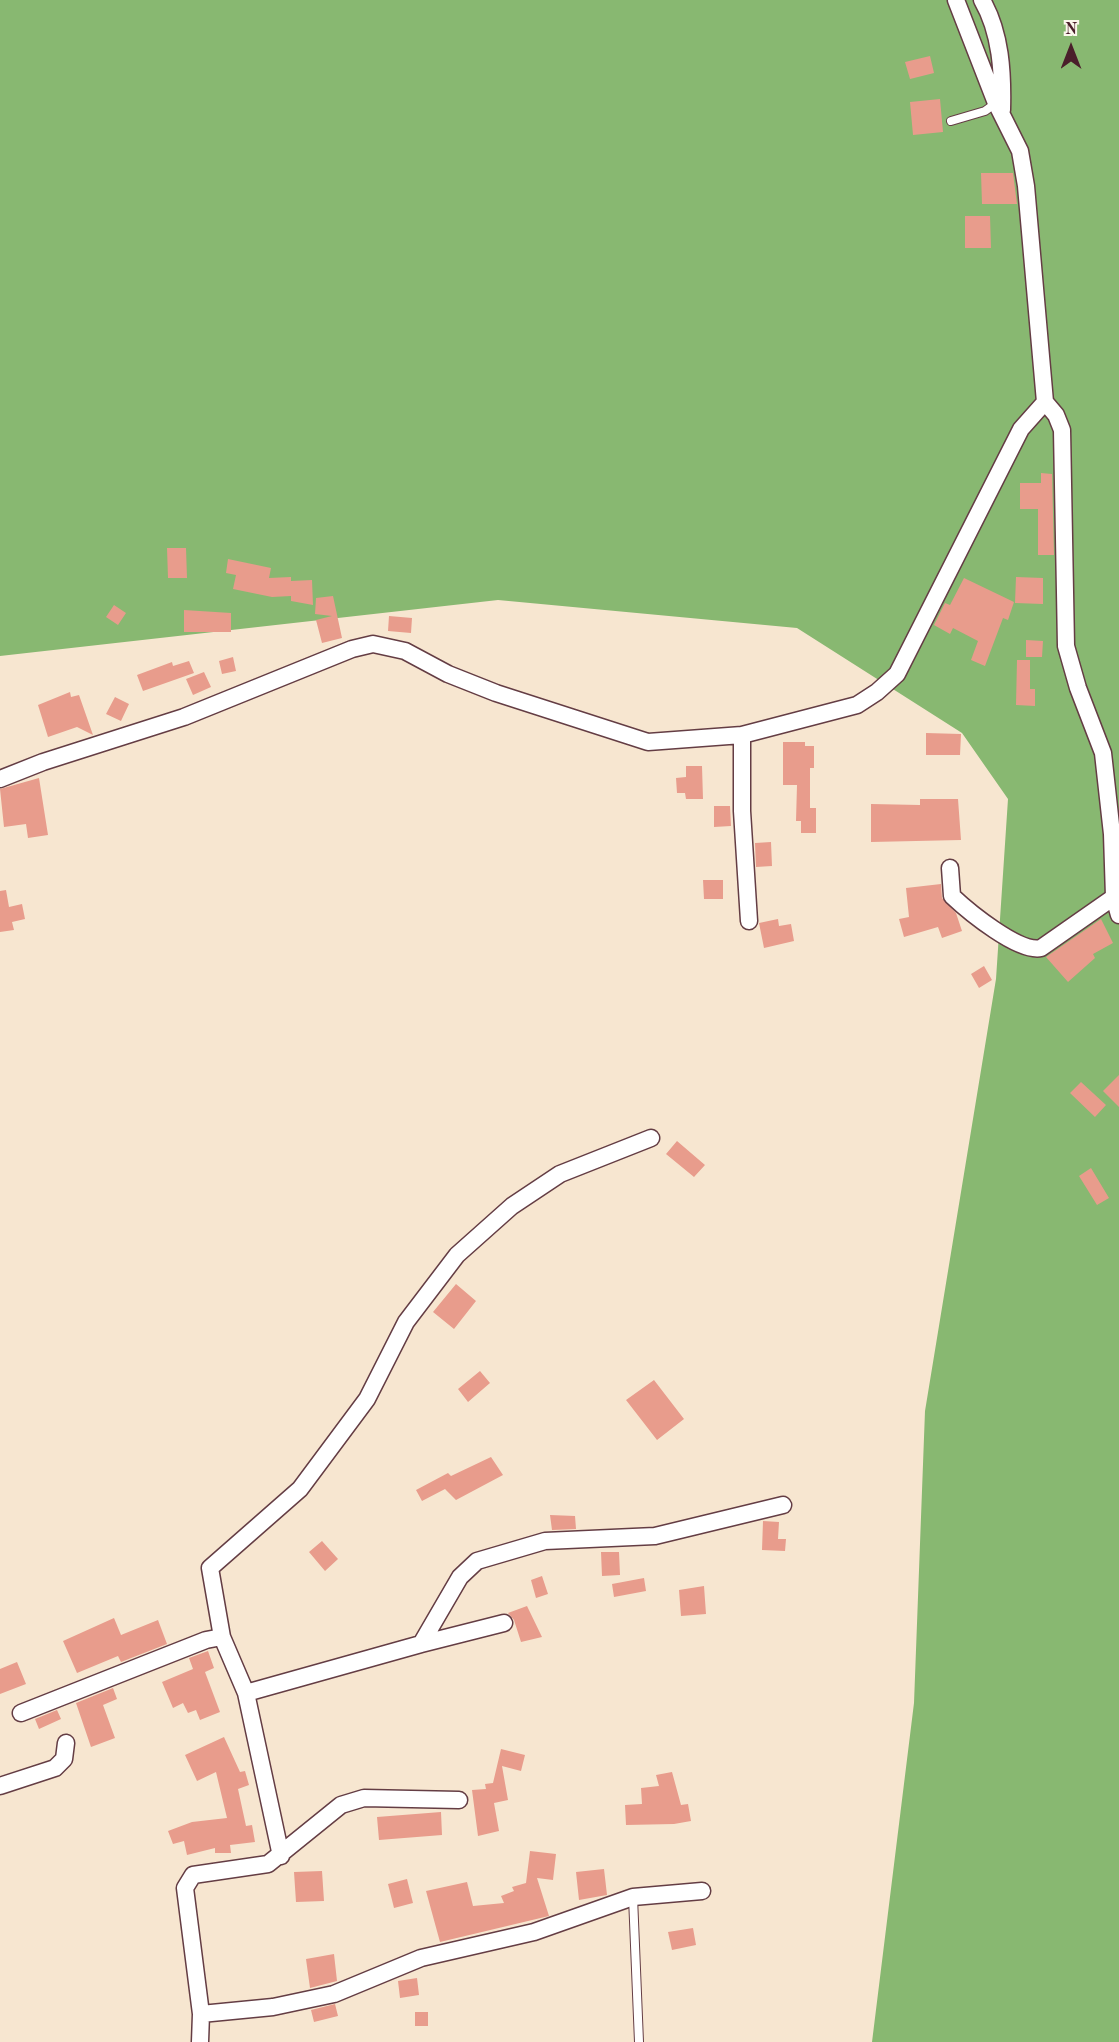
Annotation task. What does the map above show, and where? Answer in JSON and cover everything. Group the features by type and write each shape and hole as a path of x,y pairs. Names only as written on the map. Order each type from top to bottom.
{"street":[{"path":"956,0 999,108 1020,151 1026,186 1044,402 1056,415 1062,430 1066,646 1078,688 1103,753 1112,834 1114,897 1119,915"},
{"path":"982,0 990,14 1003,75 999,108"},
{"path":"0,779 43,762 184,717 352,649 373,644 405,651 448,674 496,693 648,742 742,735 857,705 877,692 897,674 1021,429 1044,402"},
{"path":"742,735 742,811 749,921"},
{"path":"950,868 952,896 983,921 1024,947 1035,950 1114,897"},
{"path":"281,1856 246,1693 222,1637 210,1569 300,1488 367,1399 406,1322 457,1255 512,1206 560,1174 651,1138"},
{"path":"421,1644 460,1577 477,1561 545,1541 655,1536 783,1504"},
{"path":"246,1693 504,1623"},
{"path":"21,1713 206,1640 222,1637"},
{"path":"0,1786 55,1768 64,1759 66,1743"},
{"path":"200,2042 201,2014 185,1888 187,1881 194,1875 268,1864 281,1856 298,1838 351,1800 459,1800"},
{"path":"201,2014 273,2007 334,1994 421,1958 534,1932 633,1897 702,1891"}],"lane":[{"path":"951,121 999,108"},
{"path":"633,1897 639,2042"}],"green space":[{"path":"0,0 1119,0 1119,2042 872,2042 914,1703 925,1411 996,979 1008,799 962,733 797,628 498,600 0,656"}],"building":[{"path":"930,56 934,73 910,79 905,62"},
{"path":"940,99 943,132 913,135 910,102"},
{"path":"981,173 1013,173 1017,204 982,204"},
{"path":"965,216 990,216 991,248 965,248"},
{"path":"1041,473 1052,474 1054,555 1038,555 1038,509 1020,509 1020,483 1041,483"},
{"path":"167,548 186,548 187,578 168,578"},
{"path":"228,559 271,568 269,578 291,577 291,581 312,580 313,605 291,601 291,596 272,597 233,589 236,575 226,573"},
{"path":"1016,577 1043,578 1043,604 1015,603"},
{"path":"964,578 1014,602 1008,620 1003,618 985,666 971,660 978,641 953,628 950,634 934,625 945,603 950,605"},
{"path":"333,596 342,638 322,643 316,620 332,616 315,614 316,598"},
{"path":"114,605 126,613 118,625 106,617"},
{"path":"184,610 231,613 231,632 184,632"},
{"path":"389,616 412,618 411,633 388,631"},
{"path":"1026,640 1043,641 1042,657 1026,657"},
{"path":"233,657 236,671 222,674 219,661"},
{"path":"1017,660 1030,660 1030,689 1035,689 1035,706 1016,705"},
{"path":"189,661 194,673 143,691 137,675 172,662 173,666"},
{"path":"204,672 211,687 193,695 186,679"},
{"path":"70,692 71,697 79,695 93,735 77,727 48,737 38,705"},
{"path":"115,697 129,704 121,721 106,714"},
{"path":"926,733 961,734 960,755 926,755"},
{"path":"783,742 805,742 805,746 814,746 814,768 810,768 810,808 816,808 816,833 801,833 801,821 796,821 797,785 783,785"},
{"path":"686,766 702,766 703,799 686,799 685,793 677,793 676,778 686,777"},
{"path":"39,778 48,835 28,838 26,824 4,827 0,789"},
{"path":"920,799 958,799 961,840 871,842 871,804 920,805"},
{"path":"714,806 730,806 731,826 714,827"},
{"path":"771,842 772,866 756,867 755,843"},
{"path":"703,880 723,880 723,899 704,899"},
{"path":"941,884 942,898 956,913 962,931 942,938 938,927 904,937 899,919 909,917 906,888"},
{"path":"6,890 9,907 22,904 25,919 12,922 14,930 0,932 0,891"},
{"path":"778,919 779,926 791,924 794,941 764,948 759,923"},
{"path":"1101,919 1113,943 1093,954 1095,958 1068,982 1046,957"},
{"path":"984,966 992,980 979,988 971,974"},
{"path":"1119,1075 1119,1107 1103,1091"},
{"path":"1081,1082 1106,1105 1095,1117 1070,1093"},
{"path":"677,1141 705,1165 694,1177 666,1154"},
{"path":"1091,1168 1109,1198 1097,1205 1079,1176"},
{"path":"456,1284 476,1301 454,1329 433,1312"},
{"path":"480,1371 490,1383 468,1402 458,1389"},
{"path":"654,1380 684,1419 657,1440 626,1400"},
{"path":"491,1457 503,1475 456,1500 445,1489 422,1501 416,1490 448,1473 451,1476"},
{"path":"550,1515 575,1516 576,1529 552,1530"},
{"path":"763,1521 779,1522 778,1539 786,1539 785,1551 762,1550"},
{"path":"322,1541 338,1559 325,1571 309,1552"},
{"path":"601,1552 619,1552 620,1575 602,1576"},
{"path":"542,1576 548,1594 536,1598 531,1580"},
{"path":"644,1578 646,1591 614,1597 612,1584"},
{"path":"704,1586 706,1614 681,1616 679,1590"},
{"path":"527,1606 542,1637 521,1642 514,1620 508,1613"},
{"path":"114,1618 121,1635 158,1620 167,1644 121,1662 118,1656 77,1673 63,1641"},
{"path":"208,1651 214,1668 205,1672 220,1712 200,1720 196,1710 188,1713 183,1703 173,1708 162,1682 193,1669 189,1658"},
{"path":"17,1662 26,1684 0,1694 0,1669"},
{"path":"113,1688 117,1699 103,1705 115,1738 91,1747 76,1703"},
{"path":"57,1710 61,1719 39,1729 35,1719"},
{"path":"224,1737 240,1772 245,1771 249,1785 238,1789 246,1826 252,1825 255,1842 230,1845 231,1853 215,1853 215,1848 187,1855 184,1841 173,1844 168,1831 192,1822 227,1818 216,1772 197,1781 185,1755"},
{"path":"501,1749 525,1755 521,1771 502,1766 508,1800 494,1803 499,1831 478,1836 472,1790 486,1789 485,1784 493,1783"},
{"path":"672,1772 681,1805 688,1804 691,1821 674,1824 626,1825 625,1805 642,1804 641,1788 659,1786 656,1775"},
{"path":"441,1812 442,1835 379,1840 377,1817"},
{"path":"530,1851 556,1854 553,1880 537,1878 549,1916 440,1942 426,1891 467,1882 473,1906 504,1903 501,1896 514,1891 512,1887 526,1883"},
{"path":"604,1869 607,1895 579,1900 576,1872"},
{"path":"322,1871 324,1901 296,1902 294,1872"},
{"path":"407,1879 413,1903 394,1908 388,1884"},
{"path":"693,1928 696,1945 672,1950 668,1932"},
{"path":"334,1954 337,1981 310,1988 306,1959"},
{"path":"417,1978 419,1995 400,1998 398,1981"},
{"path":"335,2004 338,2016 314,2022 311,2010"},
{"path":"415,2012 428,2012 428,2026 415,2026"}]}
